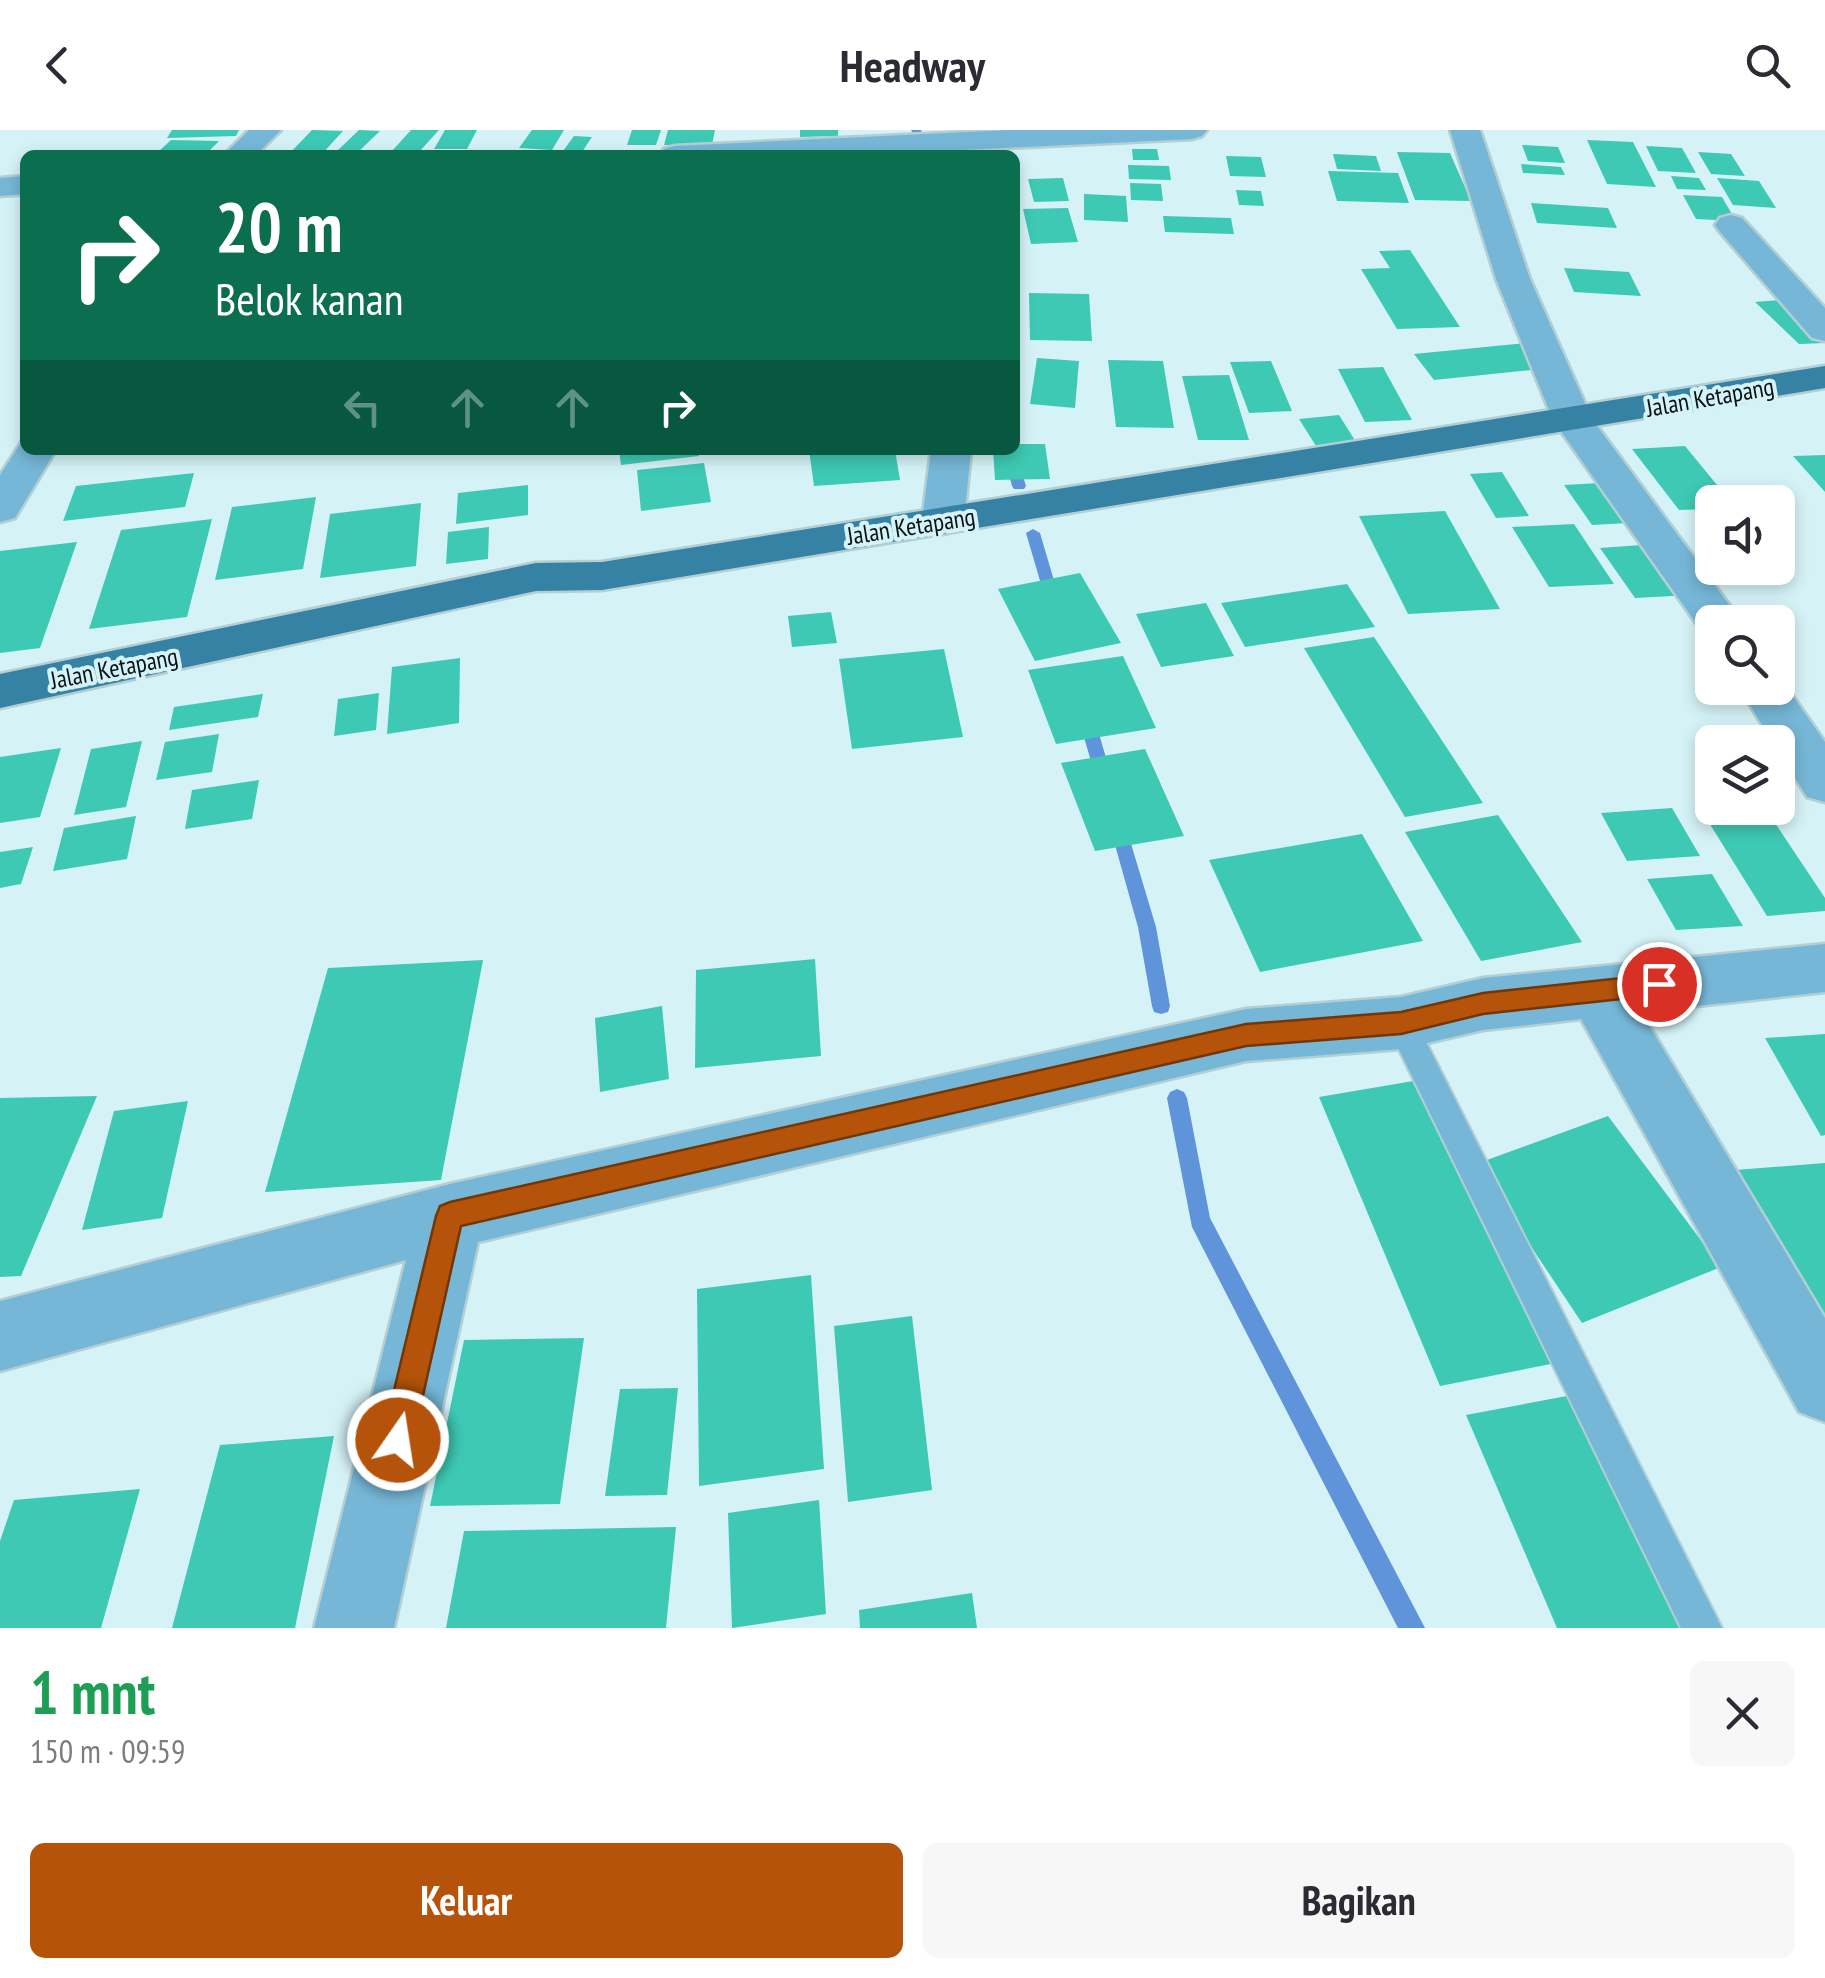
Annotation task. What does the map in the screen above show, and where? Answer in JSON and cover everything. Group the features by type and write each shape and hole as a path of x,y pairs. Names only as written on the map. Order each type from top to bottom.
{"main road":[{"name":"Jalan Ketapang","path":"0,691 536,577 602,576 1825,378"}],"street":[{"path":"244,150 266,130"},
{"path":"854,150 970,148 1192,130"},
{"path":"1465,130 1513,279 1573,420 1706,605"},
{"path":"1731,225 1825,330"},
{"path":"0,509 33,455"},
{"path":"944,521 951,455"},
{"path":"1774,705 1825,783"},
{"path":"0,1336 450,1216 1246,1035 1401,1023 1483,1004 1825,968"},
{"path":"1596,992 1825,1386"},
{"path":"354,1628 450,1216"}],"lane":[{"path":"1401,1023 1702,1628"}],"building":[{"path":"172,130 239,130 236,136 167,138"},
{"path":"312,130 343,131 326,150 293,150"},
{"path":"359,130 380,131 360,150 338,150"},
{"path":"411,130 439,130 421,150 393,150"},
{"path":"445,130 477,130 467,149 434,149"},
{"path":"532,130 564,130 552,150 519,148"},
{"path":"632,130 661,130 656,145 627,145"},
{"path":"668,130 715,130 712,145 664,145"},
{"path":"800,130 838,130 838,136 800,137"},
{"path":"574,136 592,137 583,150 564,150"},
{"path":"171,140 219,141 210,150 160,150"},
{"path":"1587,140 1633,142 1656,187 1607,184"},
{"path":"1522,145 1558,147 1565,163 1528,161"},
{"path":"1646,146 1682,148 1696,173 1658,171"},
{"path":"1132,149 1157,149 1159,160 1133,160"},
{"path":"1397,152 1450,153 1471,201 1415,200"},
{"path":"1698,152 1731,154 1745,176 1711,174"},
{"path":"1333,154 1376,156 1381,171 1337,169"},
{"path":"1226,156 1261,157 1266,177 1230,176"},
{"path":"1521,164 1561,167 1565,175 1523,173"},
{"path":"1128,165 1169,166 1171,180 1129,179"},
{"path":"1328,171 1398,173 1409,203 1337,201"},
{"path":"1671,176 1699,178 1706,190 1677,189"},
{"path":"1063,178 1069,201 1034,202 1028,179"},
{"path":"1717,178 1759,181 1776,208 1733,205"},
{"path":"1130,183 1161,184 1163,201 1131,200"},
{"path":"1236,190 1261,191 1264,206 1239,205"},
{"path":"1084,194 1126,196 1128,222 1084,220"},
{"path":"1683,195 1722,197 1736,221 1696,219"},
{"path":"1531,203 1608,208 1617,228 1537,223"},
{"path":"1068,208 1078,242 1031,244 1023,209"},
{"path":"1163,216 1231,218 1234,234 1165,232"},
{"path":"1410,250 1460,327 1397,329 1361,269 1390,268 1379,251"},
{"path":"1564,268 1629,272 1641,296 1574,292"},
{"path":"1029,293 1089,294 1092,341 1030,340"},
{"path":"1781,300 1825,343 1799,344 1755,302"},
{"path":"1527,343 1550,368 1434,380 1414,354"},
{"path":"1037,358 1079,361 1075,408 1030,404"},
{"path":"1108,360 1163,361 1174,428 1116,427"},
{"path":"1271,361 1292,411 1249,413 1230,362"},
{"path":"1383,367 1412,420 1365,422 1338,369"},
{"path":"1229,375 1249,440 1198,440 1182,376"},
{"path":"1339,415 1356,442 1316,446 1299,419"},
{"path":"1020,444 1045,444 1050,479 995,480 993,455 1020,455"},
{"path":"1685,446 1717,485 1695,485 1695,510 1679,510 1632,449"},
{"path":"620,455 699,456 621,465"},
{"path":"810,455 896,455 900,480 814,486"},
{"path":"1825,455 1825,492 1793,456"},
{"path":"704,463 711,502 641,511 637,470"},
{"path":"1502,472 1529,516 1496,518 1470,474"},
{"path":"194,473 185,507 63,521 76,486"},
{"path":"1617,482 1646,522 1592,525 1564,485"},
{"path":"528,485 528,515 456,524 458,493"},
{"path":"316,497 303,569 215,580 232,507"},
{"path":"421,503 416,566 320,578 330,514"},
{"path":"1445,511 1500,609 1408,614 1359,516"},
{"path":"212,519 187,617 89,629 121,530"},
{"path":"1574,524 1614,584 1549,587 1512,527"},
{"path":"489,527 488,559 446,564 448,532"},
{"path":"77,542 40,648 0,653 0,551"},
{"path":"1655,544 1692,595 1635,598 1600,548"},
{"path":"1080,573 1121,643 1035,661 998,589"},
{"path":"1347,584 1375,627 1245,647 1221,603"},
{"path":"1206,603 1234,656 1161,667 1136,614"},
{"path":"831,612 837,643 792,647 788,616"},
{"path":"1374,637 1483,803 1405,817 1304,648"},
{"path":"944,649 963,737 852,749 839,659"},
{"path":"1123,656 1156,728 1056,744 1028,670"},
{"path":"460,658 459,723 387,734 392,667"},
{"path":"379,693 376,730 334,736 338,699"},
{"path":"263,694 258,717 169,730 174,707"},
{"path":"219,734 212,772 156,780 165,742"},
{"path":"142,741 126,807 74,815 91,749"},
{"path":"61,748 40,817 0,823 0,757"},
{"path":"1145,749 1184,836 1095,851 1061,763"},
{"path":"259,780 252,819 185,829 192,790"},
{"path":"1672,808 1700,856 1627,861 1601,813"},
{"path":"1498,815 1582,942 1481,961 1405,832"},
{"path":"136,816 127,859 53,871 64,828"},
{"path":"1710,825 1776,825 1825,898 1825,911 1767,916"},
{"path":"1362,834 1423,941 1260,972 1209,860"},
{"path":"33,847 21,884 0,888 0,852"},
{"path":"1712,874 1743,926 1676,930 1647,879"},
{"path":"815,959 821,1056 695,1068 696,970"},
{"path":"483,960 441,1180 265,1192 328,968"},
{"path":"662,1006 669,1079 600,1092 595,1018"},
{"path":"1825,1034 1825,1135 1821,1136 1765,1038"},
{"path":"1425,1079 1561,1362 1440,1386 1319,1097"},
{"path":"97,1096 21,1276 0,1277 0,1098"},
{"path":"188,1101 162,1218 82,1230 114,1111"},
{"path":"1608,1116 1721,1267 1582,1323 1476,1164"},
{"path":"1825,1163 1825,1343 1735,1170"},
{"path":"811,1275 824,1469 699,1486 697,1289"},
{"path":"912,1316 932,1490 848,1502 834,1326"},
{"path":"584,1338 560,1504 430,1506 464,1340"},
{"path":"678,1388 667,1495 605,1496 620,1389"},
{"path":"1583,1393 1697,1628 1557,1628 1466,1415"},
{"path":"334,1436 295,1628 172,1628 220,1445"},
{"path":"140,1489 101,1628 0,1628 0,1541 14,1500"},
{"path":"819,1500 826,1614 732,1628 728,1513"},
{"path":"676,1527 666,1628 446,1628 464,1531"},
{"path":"972,1593 977,1628 860,1628 859,1610"}],"waterway":[{"path":"1010,455 1019,486"},
{"path":"1033,533 1053,601"},
{"path":"1086,717 1104,778"},
{"path":"1118,827 1147,927 1161,1006"},
{"path":"1177,1098 1200,1220 1412,1628"}],"route":[{"path":"398,1440 450,1216 1246,1035 1401,1023 1483,1004 1659,984"}]}
